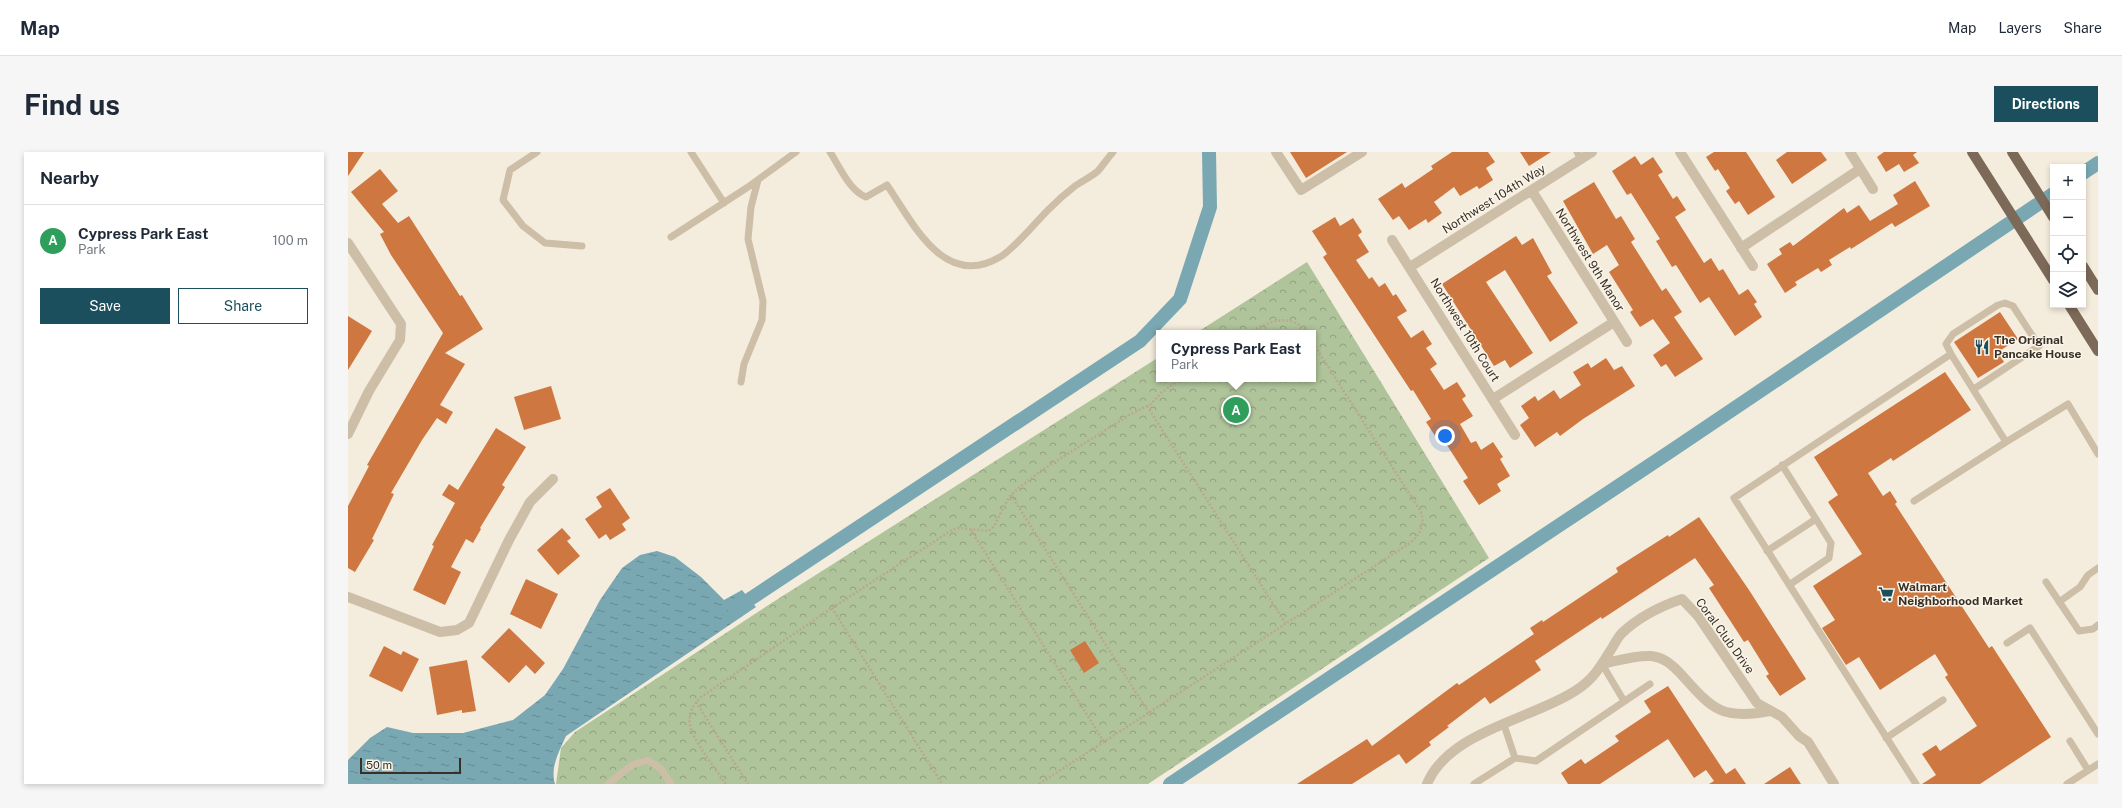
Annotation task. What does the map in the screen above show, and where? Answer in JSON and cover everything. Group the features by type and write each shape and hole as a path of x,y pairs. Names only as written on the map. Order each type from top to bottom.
{"main road":[{"path":"1972,152 2050,275"},
{"path":"2012,152 2050,212"},
{"path":"2086,271 2098,290"},
{"path":"2071,308 2098,351"}],"street":[{"path":"1276,152 1300,190 1362,152"},
{"name":"Northwest 104th Way","path":"1410,267 1532,191 1579,156 1592,152"},
{"path":"1680,152 1753,266"},
{"path":"1850,152 1873,189"},
{"path":"1741,248 1860,169"},
{"name":"Northwest 9th Manor","path":"1532,191 1627,342"},
{"name":"Northwest 10th Court","path":"1392,240 1515,435"},
{"path":"348,243 401,324 400,340 369,391 348,434"},
{"path":"1493,399 1614,322"},
{"path":"348,596 440,632 457,630 470,623 509,540 530,502 553,479"},
{"name":"Coral Club Drive","path":"1427,784 1440,763 1458,747 1478,735 1552,704 1576,691 1593,678 1622,633 1660,606 1682,599 1698,616 1757,703 1782,717 1799,736 1808,742 1834,784"},
{"path":"1602,664 1651,656 1668,660 1709,705 1725,713 1748,715 1770,711"}],"lane":[{"path":"537,152 510,170 503,200 523,226 545,243 582,246"},
{"path":"691,152 724,202"},
{"path":"671,237 758,180 796,152"},
{"path":"830,152 853,189 859,194 866,197 888,185 932,249 947,260 961,265 974,266 987,263 1001,257 1054,204 1074,187 1097,171 1113,152"},
{"path":"741,382 744,364 762,320 763,300 748,239 751,206 758,180"},
{"path":"1974,389 2039,346 2013,306 2005,303 1998,305 1953,334 1946,344 2006,442"},
{"path":"1916,784 1734,498 1951,354"},
{"path":"1914,501 2068,404 2098,454"},
{"path":"1782,465 1830,543 1829,558 1789,585"},
{"path":"1767,551 1816,518"},
{"path":"2059,602 2080,587 2088,575 2098,568"},
{"path":"2046,582 2079,631 2093,629 2098,625"},
{"path":"2007,643 2030,628 2098,734"},
{"path":"1602,664 1624,701"},
{"path":"1474,784 1516,758 1536,761 1650,684"},
{"path":"1886,738 1943,700"},
{"path":"1504,724 1516,758"},
{"path":"2070,741 2088,770"},
{"path":"611,783 632,765 647,760 661,768 671,784"},
{"path":"2067,784 2098,764"}],"path":[{"path":"1254,330 1261,325 1280,320 1297,324 1304,330"},
{"path":"1039,784 1410,543 1418,536 1424,520 1421,512 1316,348"},
{"path":"726,784 695,737 690,726 691,710 696,702 832,608 952,530 959,528 989,531 994,526 1011,495 1042,470 1131,414 1147,406 1162,392 1177,382"},
{"path":"1147,406 1286,624"},
{"path":"1011,495 1149,713"},
{"path":"971,530 1104,742"},
{"path":"832,608 942,784"},
{"path":"696,702 748,784"}],"green space":[{"path":"1307,262 1489,558 1148,784 556,784 561,748 575,732 770,604 1156,359 1156,382 1316,382 1316,330 1201,330"}],"water":[{"path":"657,551 675,557 701,577 724,600 742,590 756,607 566,736 554,766 555,784 348,784 348,760 370,738 387,727 413,733 463,733 513,720 545,695 563,669 600,600 622,568 640,555"}],"building":[{"path":"348,152 364,152 348,176"},
{"path":"1290,152 1347,152 1306,178"},
{"path":"1452,152 1488,152 1495,162 1486,168 1493,180 1479,189 1477,186 1460,196 1454,187 1434,202 1442,213 1428,223 1426,219 1409,230 1399,216 1393,220 1378,199 1402,183 1405,188 1433,169 1431,166"},
{"path":"1520,152 1551,152 1529,166"},
{"path":"1714,152 1746,152 1775,197 1748,215 1739,201 1735,204 1726,191 1730,188 1718,169 1715,171 1706,157"},
{"path":"1787,152 1821,152 1827,160 1792,184 1776,160"},
{"path":"1884,152 1917,152 1913,155 1919,163 1904,172 1899,164 1886,172 1877,157"},
{"path":"1635,156 1641,165 1653,157 1663,172 1658,175 1673,199 1677,196 1686,210 1675,217 1704,263 1711,258 1719,271 1723,269 1739,295 1748,289 1757,302 1754,304 1762,317 1735,336 1709,297 1700,303 1676,265 1672,267 1656,241 1660,239 1631,193 1627,195 1612,171"},
{"path":"380,169 398,191 382,204 398,223 409,216 483,329 445,353 465,364 440,405 453,412 446,424 437,418 422,440 391,493 394,494 372,539 374,540 355,572 348,568 348,506 369,466 367,465 443,333 391,255 380,234 384,232 351,192"},
{"path":"1915,181 1930,206 1895,227 1892,223 1851,249 1850,247 1829,260 1832,265 1821,272 1818,268 1795,282 1797,285 1785,293 1767,264 1782,254 1779,249 1790,242 1793,246 1844,208 1847,213 1859,205 1870,221 1898,204 1893,195"},
{"path":"1594,182 1616,219 1621,216 1635,239 1631,242 1662,291 1666,288 1682,312 1674,317 1703,359 1675,377 1666,364 1661,367 1653,355 1670,343 1653,319 1640,327 1630,312 1633,310 1609,272 1619,265 1607,245 1593,254 1563,201"},
{"path":"1335,217 1340,226 1353,218 1362,232 1358,235 1369,252 1356,260 1369,279 1372,277 1379,287 1385,283 1393,296 1396,294 1407,311 1397,317 1411,338 1423,330 1432,344 1426,348 1437,364 1430,369 1444,390 1457,382 1466,396 1462,399 1473,416 1460,424 1471,443 1476,441 1481,450 1493,442 1503,457 1500,459 1510,476 1497,484 1501,491 1479,505 1463,481 1468,478 1445,442 1441,445 1426,422 1431,419 1413,390 1411,391 1323,257 1327,254 1312,231"},
{"path":"1516,236 1522,245 1533,238 1552,273 1547,276 1578,323 1550,342 1505,270 1486,282 1533,353 1510,368 1505,360 1494,366 1442,284"},
{"name":"The Original Pancake House","path":"2000,312 2018,339 1998,352 2004,362 1978,378 1954,342"},
{"path":"348,316 372,331 348,370"},
{"path":"1606,358 1614,370 1622,366 1635,386 1583,419 1560,436 1557,432 1535,447 1520,425 1529,418 1521,406 1535,396 1538,401 1554,390 1560,399 1581,385 1573,372 1588,363 1591,368"},
{"path":"1945,372 1971,410 1893,461 1891,458 1868,473 1883,496 1890,491 1897,502 1895,504 1989,648 1992,646 2051,737 1980,784 1922,784 1936,775 1922,754 1936,745 1940,751 1977,726 1945,677 1948,675 1935,654 1880,690 1859,657 1846,665 1822,628 1835,620 1813,586 1862,554 1828,502 1838,495 1814,457"},
{"path":"551,386 561,419 524,430 514,397"},
{"path":"496,428 526,447 502,485 505,487 480,528 481,529 473,543 466,539 451,567 461,572 445,605 413,590 434,546 432,545 455,503 442,495 449,484 458,490"},
{"path":"610,488 630,518 622,524 626,530 610,540 606,534 599,539 585,519 602,507 596,497"},
{"path":"1699,517 1749,590 1806,679 1780,696 1766,676 1769,674 1748,640 1744,642 1709,588 1714,585 1695,558 1602,619 1601,617 1535,661 1541,670 1490,704 1485,697 1447,726 1449,727 1429,742 1431,745 1406,764 1399,754 1352,784 1297,784 1367,739 1372,746 1457,683 1459,685 1534,634 1530,628 1542,620 1543,622 1618,572 1616,568 1668,535 1669,537"},
{"path":"562,528 571,538 567,541 580,556 558,575 537,550"},
{"path":"526,579 558,594 541,629 510,614"},
{"path":"509,628 545,663 535,674 526,665 509,683 481,657"},
{"path":"1085,641 1099,663 1084,673 1070,650"},
{"path":"384,646 401,655 403,651 419,659 402,692 369,676"},
{"path":"467,660 476,711 462,713 462,710 437,715 429,667"},
{"path":"1668,686 1726,774 1735,768 1746,784 1709,784 1714,781 1706,770 1694,778 1668,739 1600,784 1568,784 1561,773 1581,759 1585,764 1619,741 1615,736 1651,712 1644,701"},
{"path":"1790,767 1801,784 1764,784"}],"waterway":[{"path":"735,609 1140,341 1180,299 1210,207 1209,152"},
{"path":"2086,171 2098,163"},
{"path":"1170,784 1674,449 2050,196"}],"place":[{"name":"The Original Pancake House","path":"1982,347"},
{"name":"Cypress Park East","path":"1236,410"},
{"name":"Walmart Neighborhood Market","path":"1886,594"}]}
